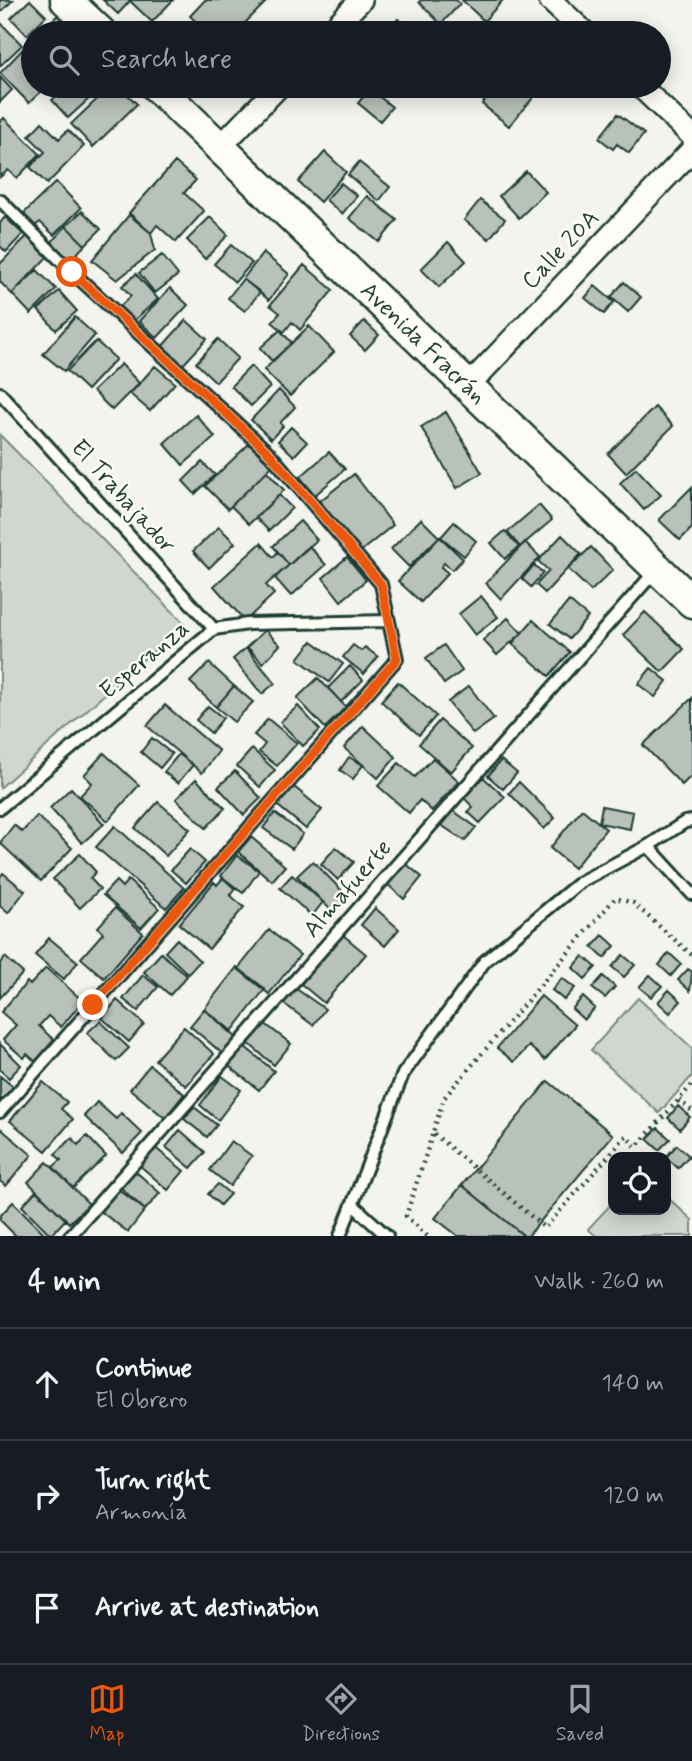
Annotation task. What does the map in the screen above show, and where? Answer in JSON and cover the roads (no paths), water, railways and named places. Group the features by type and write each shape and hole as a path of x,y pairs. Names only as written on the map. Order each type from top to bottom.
{"main road":[{"path":"66,0 88,21"},
{"name":"Avenida Fracrán","path":"169,98 692,602"}],"street":[{"path":"341,21 361,0"},
{"path":"550,0 572,21"},
{"path":"220,147 267,98"},
{"path":"652,98 692,136"},
{"name":"Calle 20A","path":"469,385 692,150"}],"lane":[{"path":"0,200 72,272 270,454 381,584 397,659 0,1112"},
{"name":"El Trabajador","path":"0,393 214,629"},
{"name":"Almafuerte","path":"70,1236 657,569"},
{"name":"Esperanza","path":"0,808 214,629 248,624 389,621"},
{"path":"340,1236 402,1074 485,961 580,882 648,846 685,822 692,821"},
{"path":"648,846 692,894"},
{"path":"352,1204 387,1236"}]}
